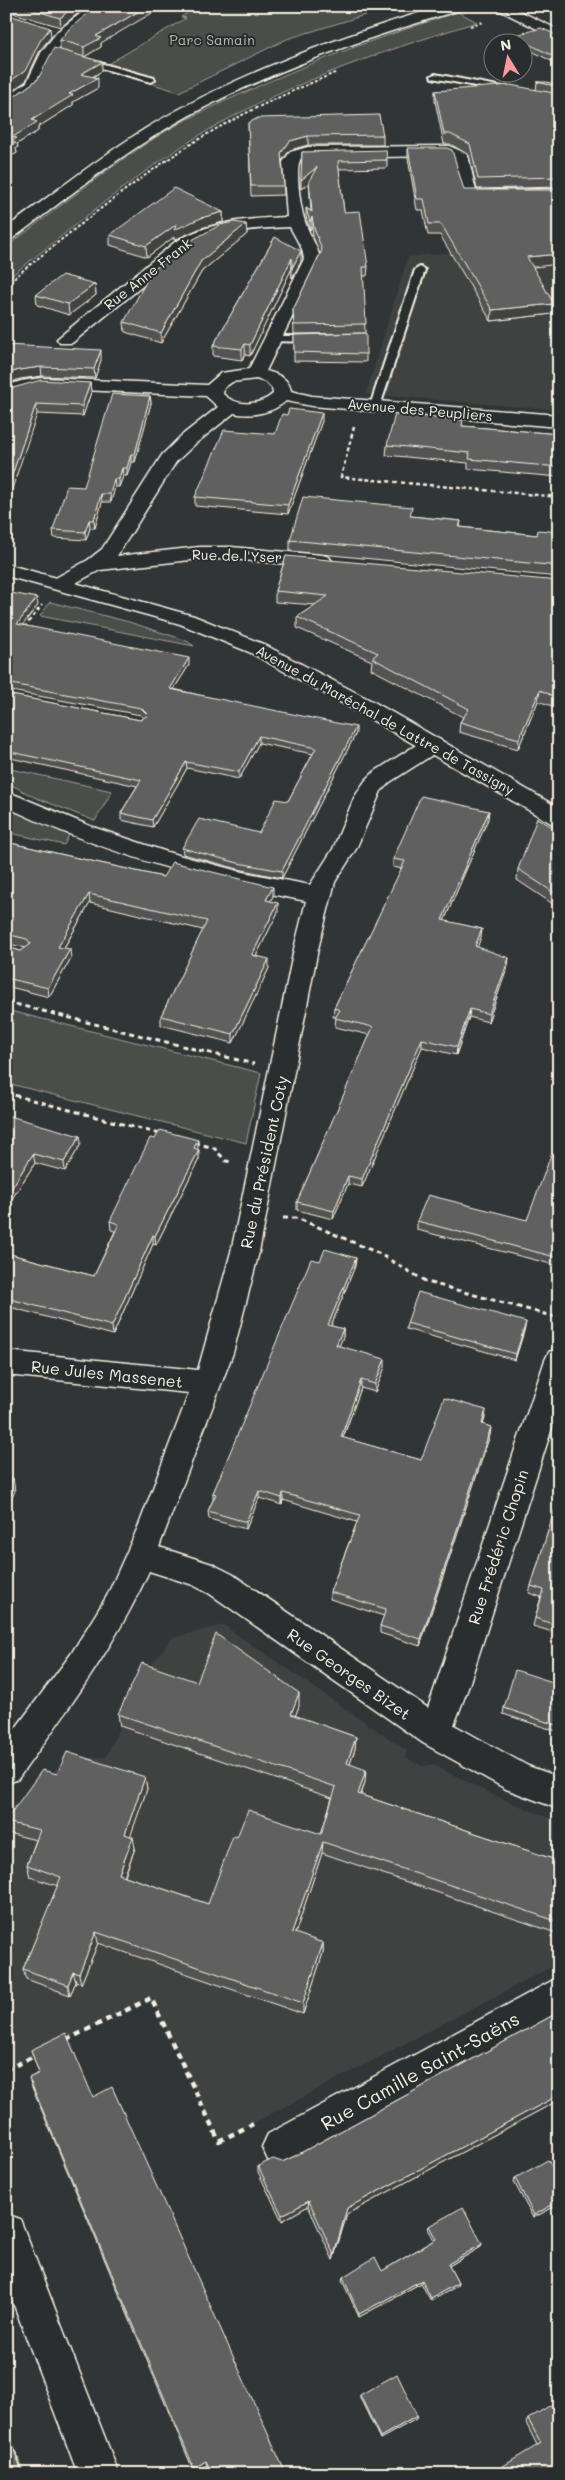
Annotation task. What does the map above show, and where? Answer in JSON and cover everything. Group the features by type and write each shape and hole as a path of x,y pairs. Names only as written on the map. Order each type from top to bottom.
{"street":[{"path":"6,104 33,84 64,34 99,6"},
{"path":"6,236 131,145 209,100 330,47 458,6"},
{"path":"498,6 559,36"},
{"path":"44,28 64,34"},
{"path":"256,374 312,259 309,245 297,222 290,162 295,155 301,153 449,151 460,156 469,196 559,194"},
{"name":"Rue Anne Frank","path":"66,339 189,240 212,229 243,224 297,222"},
{"path":"243,224 269,237"},
{"path":"295,250 312,259"},
{"path":"256,374 278,382 282,386 282,395 261,408 230,406 218,400 214,391 215,386 227,377 256,374"},
{"path":"6,394 21,386 42,383 214,391"},
{"name":"Avenue des Peupliers","path":"282,395 312,401 559,421"},
{"path":"59,584 95,564 114,546 173,453 230,406"},
{"name":"Rue de l'Yser","path":"95,564 216,552 340,563"},
{"name":"Avenue du Maréchal de Lattre de Tassigny","path":"6,570 179,618 234,638 304,672 559,818"},
{"name":"Rue du Président Coty","path":"6,1768 82,1664 118,1605 141,1554 219,1353 252,1218 306,949 323,882 344,849 365,798 373,786 382,777 432,745"},
{"path":"6,798 79,831 171,862 319,896"},
{"name":"Rue Frédéric Chopin","path":"435,1732 456,1678 559,1360"},
{"name":"Rue Jules Massenet","path":"6,1363 208,1383"},
{"name":"Rue Georges Bizet","path":"141,1554 201,1574 221,1584 435,1732 518,1778 559,1793"},
{"name":"Rue Camille Saint-Saëns","path":"281,2147 559,1995"},
{"path":"6,2233 99,2474"}],"lane":[{"path":"77,58 151,80"},
{"path":"435,76 518,92"},
{"path":"367,405 420,270"},
{"path":"273,339 322,339"}],"path":[{"path":"469,26 513,14"},
{"path":"6,284 117,196 192,143 271,101 338,71"},
{"path":"367,405 341,477 559,497"},
{"path":"18,635 59,584"},
{"path":"7,1002 283,1071"},
{"path":"6,1092 167,1135"},
{"path":"186,1140 214,1148 226,1161 263,1168"},
{"path":"252,1218 296,1218 378,1253 426,1282 559,1318"},
{"path":"59,2044 151,1998 220,2142 261,2120 281,2147"},
{"path":"6,2070 41,2052"}],"shaded area":[{"path":"559,241 559,410 366,394 408,257"},
{"path":"223,1625 407,1751 405,1757 421,1766 434,1765 491,1794 559,1822 559,1963 219,2141 151,1998 6,2070 6,1835 57,1767 70,1759 106,1757 143,1676 172,1638"}],"green space":[{"name":"Parc Samain","path":"200,6 394,6 287,39 179,92 101,68 186,18 181,17"},
{"path":"458,12 477,22 402,46 289,89 253,106 184,145 138,176 6,280 6,247 105,172 166,131 213,107 294,71 375,40"},
{"path":"50,602 129,622 185,640 194,646 40,616"},
{"path":"6,768 112,791 95,821 34,797 6,782"},
{"path":"6,806 69,835 64,845 6,832"},
{"path":"6,1010 261,1073 246,1143 6,1083"}],"building":[{"path":"21,6 74,6 60,18"},
{"path":"97,6 148,6 96,36 101,38 84,47 60,40 69,29"},
{"path":"6,14 50,28 40,41 25,71 6,84"},
{"path":"541,28 559,36 559,59 532,46 532,32 527,32"},
{"path":"54,48 102,62 81,74 98,78 69,94 73,95 32,120 37,122 13,137 17,138 11,142 16,143 6,149 6,100 11,99 38,79"},
{"path":"537,82 547,82 559,87"},
{"path":"510,85 559,94 559,177 478,179 470,144 450,134 444,134 435,91"},
{"path":"379,115 383,135 308,136 290,141 281,153 284,186 251,186 248,123 258,118"},
{"path":"408,148 447,148 452,150 464,190 559,190 559,254 527,257 554,304 492,310 441,224 429,224 424,199 417,199"},
{"path":"386,150 387,160 338,161 344,212 360,211 368,267 363,267 366,324 294,325 293,310 322,250 312,217 310,222 306,208 312,212 309,181 317,167 301,180 302,152"},
{"path":"174,188 223,212 201,218 174,230 177,224 146,246 110,235"},
{"path":"234,222 246,224 201,261 161,333 124,322 152,271 188,242 220,225"},
{"path":"275,237 301,251 292,268 292,258 250,345 245,344 242,349 213,346"},
{"path":"62,275 95,284 68,304 36,295"},
{"path":"366,333 366,354 294,352 294,335"},
{"path":"6,345 101,350 94,369 41,367 6,374"},
{"path":"41,380 90,383 82,406 36,404 6,493 6,390"},
{"path":"112,394 150,396 135,454 131,454 127,468 122,468 119,479 114,479 110,494 101,494 94,520 89,520 85,532 53,530 67,486 84,487"},
{"path":"289,409 322,413 288,505 195,497 224,430 275,434 282,414 287,415"},
{"path":"395,414 463,420 462,426 559,434 559,467 469,459 470,453 387,445"},
{"path":"303,497 412,507 410,516 461,521 459,527 537,535 538,530 559,532 559,566 290,540"},
{"path":"286,556 559,581 559,632 553,696 540,690 519,739 460,722 469,709 372,658 378,653 297,617 328,596 275,591"},
{"path":"6,592 37,598 17,624 189,658 170,689 356,727 282,871 238,863 182,848 199,819 259,833 276,799 288,801 316,748 259,736 239,772 186,762 152,820 121,813 141,780 6,751 6,694 140,720 148,715 141,708 6,683"},
{"path":"421,796 489,811 442,920 482,929 475,946 509,958 489,1014 470,1009 457,1047 422,1039 362,1179 348,1176 334,1211 297,1202 373,1027 335,1018 340,1010 334,1008 405,861 393,859"},
{"path":"537,818 559,831 559,896 518,869"},
{"path":"6,842 163,877 172,862 273,887 266,900 278,903 252,955 269,959 233,1034 161,1016 207,921 89,894 58,947 70,949 48,988 6,978 6,947 21,951 31,944 27,939 6,934"},
{"path":"6,1115 80,1136 64,1162 33,1154 6,1197"},
{"path":"160,1130 198,1140 194,1148 199,1150 155,1236 153,1235 112,1326 6,1298 6,1253 94,1276 119,1224 110,1221 150,1138 155,1139"},
{"path":"551,1155 559,1157 559,1258 417,1221 428,1195 527,1220"},
{"path":"325,1249 356,1258 328,1325 343,1329 336,1345 385,1359 375,1384 361,1380 341,1437 421,1460 444,1398 486,1410 482,1424 491,1427 421,1639 380,1626 386,1609 330,1592 360,1515 283,1493 282,1498 259,1491 246,1522 208,1511 216,1494 213,1493 311,1259 320,1261"},
{"path":"418,1292 526,1322 516,1354 407,1323"},
{"path":"6,1477 13,1478 6,1493"},
{"path":"559,1496 559,1626 535,1618 544,1590 531,1586"},
{"path":"216,1634 299,1693 291,1714 356,1737 347,1763 366,1770 358,1794 559,1861 559,1922 323,1842 292,1932 323,1943 303,2003 96,1932 79,1974 73,1972 68,1985 23,1969 61,1877 27,1865 40,1830 6,1822 6,1820 42,1770 57,1774 67,1752 145,1777 125,1834 133,1837 119,1874 208,1904 233,1836 237,1837 248,1810 321,1834 336,1787 118,1714 142,1663 197,1682"},
{"path":"515,1670 559,1684 559,1726 504,1708"},
{"path":"559,2012 559,2095 347,2208 334,2255 309,2201 282,2215 258,2166 273,2159 282,2162 295,2156"},
{"path":"66,2033 93,2097 112,2087 286,2474 213,2474 206,2461 194,2468 29,2078 39,2073 31,2050"},
{"path":"548,2160 559,2180 559,2201 534,2215 515,2178"},
{"path":"463,2207 482,2244 448,2264 458,2283 431,2298 422,2280 359,2314 343,2277 375,2257 382,2271 436,2239 429,2226"},
{"path":"397,2374 417,2416 380,2437 360,2395"},
{"path":"559,2400 559,2474 490,2474 541,2443 528,2419"},
{"path":"6,2429 23,2474 6,2474"}]}
